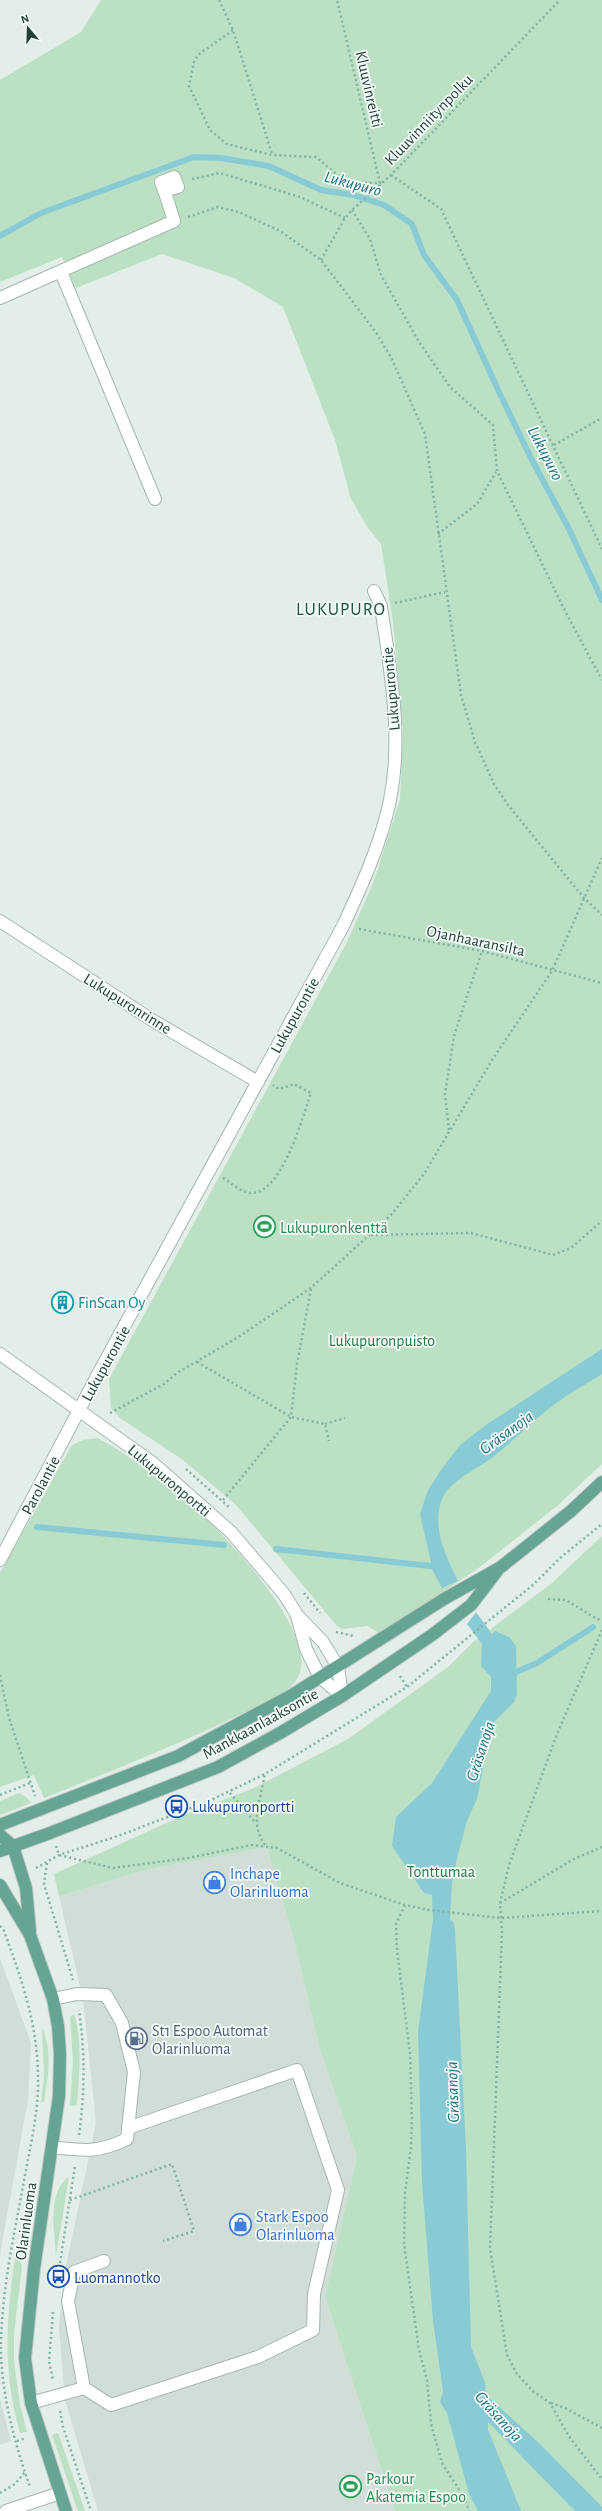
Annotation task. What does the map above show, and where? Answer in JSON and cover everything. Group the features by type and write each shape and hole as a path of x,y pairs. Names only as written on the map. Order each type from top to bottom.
{"main road":[{"name":"Mankkaanlaaksontie","path":"0,1825 178,1756 234,1728 338,1667 444,1599 501,1567 571,1511 602,1482"},
{"name":"Mankkaanlaaksontie","path":"0,1851 218,1767 342,1696 432,1635 471,1605 501,1567"},
{"path":"0,1835 13,1846"},
{"name":"Olarinluoma","path":"13,1846 26,1888 30,1935"},
{"name":"Olarinluoma","path":"0,1885 30,1935 53,1999 60,2054 59,2096 34,2269 25,2358 31,2403 66,2511"}],"street":[{"path":"0,298 174,221 161,182 174,177 178,187"},
{"path":"61,272 155,500"},
{"name":"Lukupurontie","path":"80,1410 343,926 365,879 390,799 394,706 381,606 374,591"},
{"name":"Lukupuronrinne","path":"0,921 152,1020 258,1082"},
{"name":"Lukupuronportti","path":"0,1354 154,1464 231,1532 284,1594 297,1615 323,1642 338,1667 342,1696"},
{"name":"Parolantie","path":"0,1560 80,1410"},
{"name":"Lukupuronportti","path":"297,1615 306,1649 320,1677 342,1696"},
{"path":"52,2147 77,2150 106,2149 127,2139 134,2072 122,2023 106,1994 77,1994 53,1999"},
{"path":"104,2261 74,2272 68,2301 84,2388 111,2405 258,2357 313,2330 314,2294 338,2190 297,2070 128,2128"},
{"path":"31,2403 84,2388"},
{"path":"6,2511 60,2493"}],"path":[{"path":"219,0 233,30 272,155"},
{"name":"Kluuvinreitti","path":"338,0 380,183"},
{"name":"Kluuvinniitynpolku","path":"321,260 345,218 352,210 374,188 391,175 560,0"},
{"path":"233,30 198,55 189,86 210,130 227,144 272,155 316,157 347,183 380,183"},
{"path":"178,187 188,180 220,173 300,198 345,218"},
{"path":"391,175 441,209 585,510 602,549"},
{"path":"174,221 218,207 239,212 280,231 321,260 377,334 391,357 425,434 445,592 461,695 475,742 494,784 508,805 583,897 602,915"},
{"path":"352,210 370,239 388,288 419,342 450,387 493,425 497,471 565,611 602,680"},
{"path":"554,445 602,418"},
{"path":"438,534 477,504 497,471"},
{"path":"381,606 445,592"},
{"path":"108,1414 164,1384 177,1373 197,1362 311,1288 391,1215 424,1174 492,1060 552,971 583,897 602,858"},
{"name":"Ojanhaaransilta","path":"343,926 482,951 552,971 602,983"},
{"path":"449,1131 445,1094 454,1036 482,951"},
{"path":"210,1170 247,1193 256,1192 272,1183 284,1165 312,1093 294,1084 279,1089"},
{"path":"370,1235 471,1233 553,1255 570,1248 602,1221"},
{"path":"223,1500 292,1417 298,1357 311,1288"},
{"path":"197,1362 292,1417 325,1424 345,1418"},
{"path":"325,1424 329,1441"},
{"path":"548,1599 566,1600 597,1620 602,1620"},
{"path":"602,1630 554,1742 509,1865 500,1903 501,1918 490,2248 507,2355 517,2374 534,2392 550,2403 572,2411 602,2428"},
{"path":"0,1675 9,1718 30,1783 0,1795"},
{"path":"255,1822 265,1774"},
{"path":"230,1793 255,1822 259,1837 266,1845"},
{"path":"59,1854 113,1868 188,1858 251,1845 266,1845 277,1848 340,1883 405,1905 428,1910 477,1914 501,1918 602,1911"},
{"path":"500,1903 574,1859 602,1846"},
{"path":"47,1863 44,1884 77,1994 84,2046 82,2113 59,2270"},
{"path":"405,1905 396,1924 397,1950 410,2053 412,2121 412,2147 405,2193 404,2244 419,2350 427,2380 431,2424 442,2463 465,2499 469,2511"},
{"path":"0,1926 4,1931 27,1993 37,2048 38,2080 30,2141 13,2241 1,2342 3,2375 17,2441 25,2472 36,2502"},
{"path":"70,2200 172,2164 194,2231 163,2241"},
{"path":"54,2304 49,2361 63,2427 92,2511"},
{"path":"550,2403 570,2438 602,2479"},
{"path":"0,2493 15,2484 25,2472"}],"shaded area":[{"path":"267,1847 294,1940 320,2050 357,2156 325,2297 395,2511 98,2511 65,2400 59,2328 64,2275 96,2123 83,1999 59,1896 149,1869"},
{"path":"0,1958 31,2043 28,2100 0,2254"},
{"path":"0,2399 11,2441 0,2445"}],"green space":[{"name":"Lukupuronpuisto","path":"101,0 602,0 602,1464 557,1506 480,1567 380,1634 368,1626 342,1629 337,1626 236,1505 183,1460 120,1418 111,1408 109,1379 347,942 374,881 400,799 403,731 393,622 381,544 368,528 351,499 335,440 283,307 234,278 162,254 76,288 62,257 0,282 0,80 81,32"},
{"path":"97,1438 129,1457 183,1497 242,1557 264,1584 284,1613 297,1640 301,1664 294,1683 268,1702 166,1748 44,1798 34,1775 0,1787 0,1573 72,1445 83,1440"},
{"name":"Tonttumaa","path":"602,1536 602,2511 395,2511 325,2297 357,2156 320,2050 294,1940 267,1847 149,1869 59,1896 54,1874 182,1816 254,1788 348,1739 448,1667 472,1643 552,1583"},
{"path":"19,1793 26,1797 31,1803 0,1815 0,1801"},
{"path":"74,2014 79,2036 79,2071 77,2105 70,2106 73,2061 70,2017"},
{"path":"42,2027 48,2046 49,2055 44,2102 41,2102 44,2077"},
{"path":"69,2177 56,2256 54,2225 55,2203 57,2192"},
{"path":"16,2252 22,2266 14,2334 14,2362 20,2405 27,2432 20,2433 14,2410 8,2365 8,2321"},
{"path":"58,2433 85,2511 78,2511 52,2435"}],"water":[{"name":"Gräsanoja","path":"602,1349 602,1374 566,1396 493,1457 462,1477 448,1489 440,1505 438,1524 442,1544 458,1581 442,1588 433,1571 420,1514 428,1490 443,1467 460,1445 483,1427"},
{"name":"Gräsanoja","path":"476,1612 492,1634 495,1631 509,1637 516,1646 517,1694 514,1702 494,1722 488,1743 477,1799 467,1821 452,1883 450,1920 453,1921 455,1929 466,2149 471,2347 485,2382 486,2395 539,2443 602,2507 602,2511 575,2511 488,2422 488,2430 521,2511 478,2511 469,2494 447,2413 440,2402 443,2391 433,2321 422,2183 418,2032 433,1919 432,1895 424,1893 392,1846 396,1817 432,1783 491,1691 491,1677 481,1666 482,1644 467,1624"}],"waterway":[{"name":"Lukupuro","path":"0,236 41,213 194,157 221,158 269,166 321,190 353,195 384,205 412,224 424,255 457,300 499,392 532,460 569,529 602,600"},
{"path":"37,1527 224,1545"},
{"path":"276,1549 439,1567"},
{"path":"512,1678 516,1672 537,1663 593,1627"}],"place":[{"name":"Lukupuronkenttä","path":"264,1227"},
{"name":"FinScan Oy","path":"62,1302"},
{"name":"Lukupuronportti","path":"177,1806"},
{"name":"Inchape Olarinluoma","path":"214,1882"},
{"name":"St1 Espoo Automat Olarinluoma","path":"136,2039"},
{"name":"Stark Espoo Olarinluoma","path":"241,2225"},
{"name":"Luomannotko","path":"58,2277"},
{"name":"Parkour Akatemia Espoo","path":"351,2487"}],"district":[{"name":"LUKUPURO","path":"341,609"}]}
